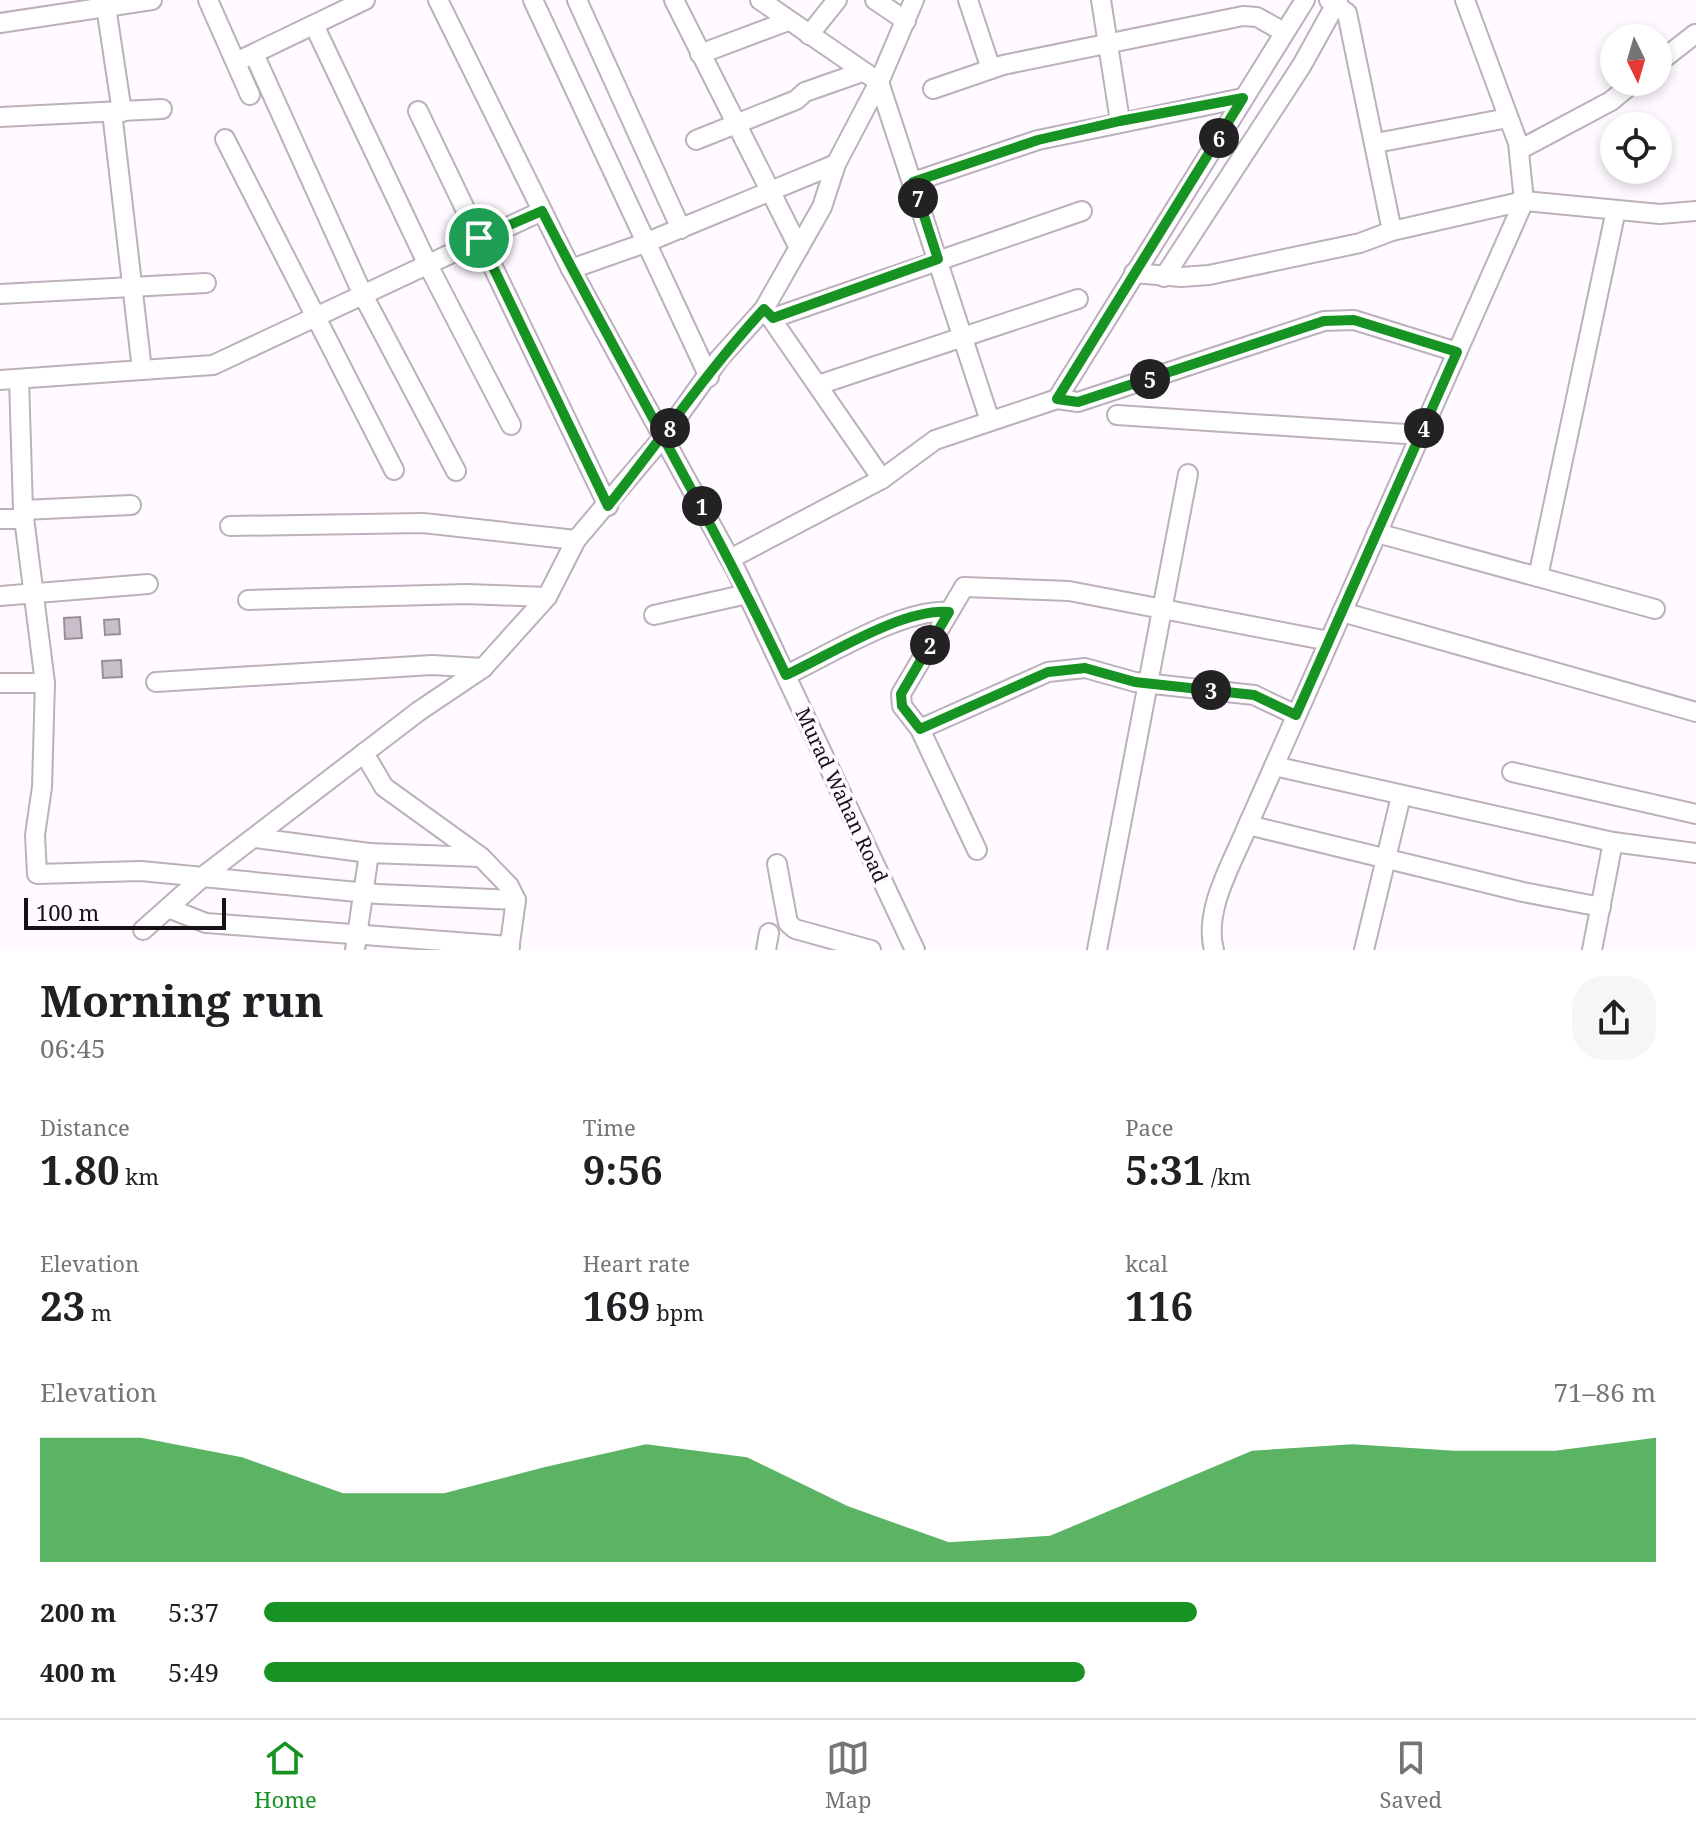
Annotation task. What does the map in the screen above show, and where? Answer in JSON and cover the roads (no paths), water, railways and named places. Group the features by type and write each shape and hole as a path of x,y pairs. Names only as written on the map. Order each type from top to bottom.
{"street":[{"path":"0,23 105,4 152,0"},
{"path":"208,0 250,95"},
{"name":"Murad Wahan Road","path":"438,0 571,269 730,559 915,950"},
{"path":"533,0 709,377"},
{"path":"577,0 681,229"},
{"path":"674,0 767,191 799,248"},
{"path":"760,0 879,82 990,421"},
{"path":"809,35 837,0"},
{"path":"875,0 906,21"},
{"path":"143,930 206,874 364,753 483,668 547,597 576,540 608,506 664,436 719,359 768,313 822,207 836,164 879,82 914,0"},
{"path":"968,0 991,69"},
{"path":"1101,0 1120,121"},
{"path":"1057,399 1305,0"},
{"path":"1164,277 1302,65 1334,1 1347,13 1392,231"},
{"path":"1214,950 1211,938 1215,908 1248,825 1524,201 1519,150 1467,1"},
{"path":"236,62 358,2"},
{"path":"105,4 142,370"},
{"path":"933,89 991,69 1243,16 1257,17 1284,32"},
{"path":"700,54 788,21"},
{"path":"314,25 428,265 511,425"},
{"path":"1672,52 1695,34"},
{"path":"254,54 363,295 456,471"},
{"path":"696,140 796,100 805,92 862,72"},
{"path":"1519,150 1617,96"},
{"path":"913,182 1038,140 1243,98"},
{"path":"0,117 162,109"},
{"path":"418,111 608,506"},
{"path":"1376,143 1508,118"},
{"path":"225,139 313,318 394,470"},
{"path":"571,269 681,229 836,164"},
{"path":"1134,273 1164,277 1209,275 1360,243 1392,231 1524,201 1660,214 1696,211"},
{"path":"1538,577 1616,210"},
{"path":"516,900 363,893 206,874 141,871 37,874 35,835 42,787 45,683 23,514 10,379 213,365 542,211"},
{"path":"768,313 1082,211"},
{"path":"0,294 206,283"},
{"path":"818,385 1078,299"},
{"path":"768,313 882,479"},
{"path":"730,559 882,479 935,440 1057,399 1078,402 1324,321 1354,320 1457,352"},
{"path":"1117,415 1421,435"},
{"path":"1097,950 1188,474"},
{"path":"0,519 23,514 131,505"},
{"path":"230,526 423,523 576,540"},
{"path":"1377,533 1655,609"},
{"path":"0,596 148,584"},
{"path":"977,850 920,729 902,706 901,694 964,587 1069,591 1329,641"},
{"path":"248,600 466,594 547,597"},
{"path":"654,615 747,594"},
{"path":"786,675 876,631 933,611 949,612"},
{"path":"1342,612 1696,712"},
{"path":"156,682 432,665 483,668"},
{"path":"920,729 1048,672 1085,668 1110,677 1254,695 1296,715"},
{"path":"0,683 45,683"},
{"path":"168,908 206,923 356,942 510,948 516,900 509,886 481,857 384,787 364,753"},
{"path":"1274,766 1613,842 1696,853"},
{"path":"1512,772 1696,814"},
{"path":"1364,950 1401,796"},
{"path":"1248,825 1601,907"},
{"path":"256,838 369,853 481,857"},
{"path":"1592,950 1613,842"},
{"path":"356,942 369,853"},
{"path":"777,864 788,923 795,929 860,949"}]}
